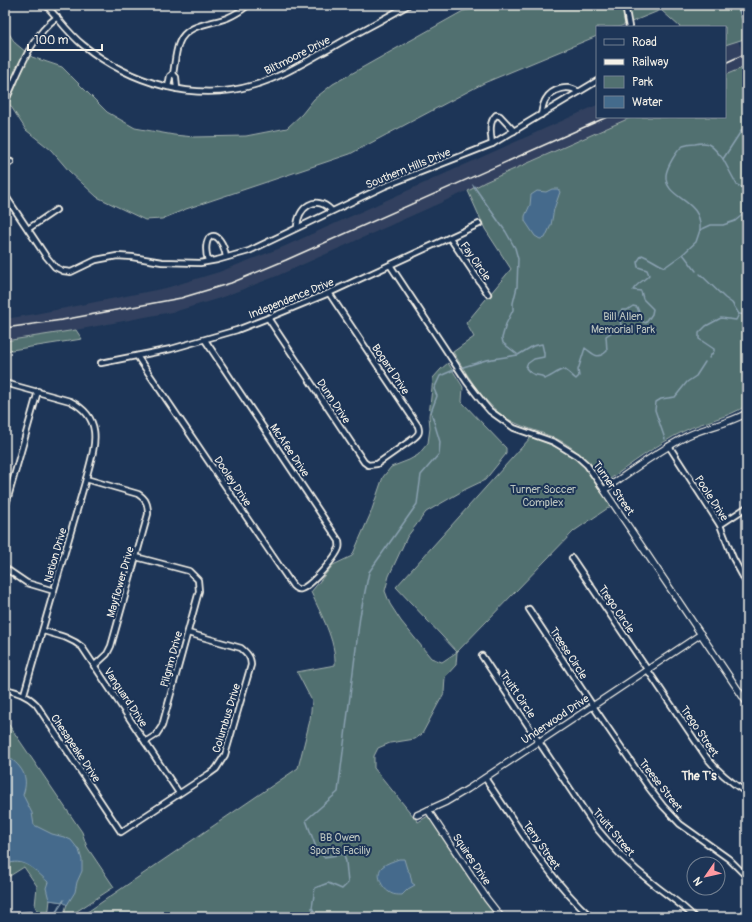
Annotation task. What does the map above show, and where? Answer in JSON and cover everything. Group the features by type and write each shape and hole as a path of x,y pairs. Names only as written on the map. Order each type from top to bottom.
{"street":[{"name":"Biltmoore Drive","path":"46,5 77,40 104,60 146,81 168,87 218,91 235,90 255,85 283,74 408,5"},
{"path":"177,88 176,77 174,74 176,52 179,42 185,34 195,27 225,19 248,5"},
{"path":"625,5 629,26"},
{"path":"5,102 33,44 43,29 57,17"},
{"path":"168,87 170,76 174,74"},
{"name":"Southern Hills Drive","path":"5,195 50,262 63,271 71,272 96,260 117,256 183,264 200,263 249,251 331,210 385,186 492,144 596,81"},
{"path":"541,114 546,98 554,91 568,88 578,92"},
{"path":"492,144 491,124 492,119 496,116 500,116 514,131"},
{"path":"5,166 11,162"},
{"path":"297,227 300,214 309,205 316,203 323,204 331,210"},
{"path":"28,229 56,210"},
{"name":"Independence Drive","path":"101,363 205,340 268,318 329,293 479,224"},
{"path":"208,261 206,246 208,239 211,236 219,238 224,246 226,257"},
{"name":"Fay Circle","path":"450,238 488,294"},
{"name":"Turner Street","path":"390,265 448,354 484,404 505,422 524,432 554,442 577,456 587,465 747,703"},
{"name":"Bogard Drive","path":"329,293 418,426 418,434 396,450"},
{"name":"Dunn Drive","path":"268,318 364,462 368,465 377,464 396,450"},
{"name":"McAfee Drive","path":"205,340 337,536 340,547 322,571"},
{"name":"Dooley Drive","path":"137,356 293,586 297,589 302,589 309,585 322,571"},
{"path":"5,383 38,391 5,508"},
{"name":"Nation Drive","path":"24,694 86,479 96,436 91,419 87,413 76,404 38,391"},
{"path":"604,490 669,446 689,435 724,424 747,413"},
{"name":"Poole Drive","path":"669,446 720,525 733,558 747,584"},
{"name":"Mayflower Drive","path":"86,479 138,494 143,497 147,503 148,514 111,646 107,654 94,666"},
{"path":"720,525 747,508"},
{"name":"Pilgrim Drive","path":"136,557 189,571 194,574 198,580 199,591 162,726 156,735 145,742"},
{"name":"Trego Circle","path":"572,558 647,670"},
{"path":"5,568 27,583 54,591"},
{"name":"Treese Circle","path":"529,609 593,706"},
{"name":"Vanguard Drive","path":"43,631 69,638 82,647 179,793"},
{"name":"Columbus Drive","path":"121,832 216,769 225,755 251,666 251,659 241,648 188,633"},
{"name":"Underwood Drive","path":"417,815 458,795 485,778 701,634"},
{"name":"Truitt Circle","path":"482,656 539,742"},
{"name":"Trego Street","path":"647,670 714,767 736,786 747,793"},
{"name":"Chesapeake Drive","path":"5,689 24,694 36,704 121,832"},
{"name":"Treese Street","path":"593,706 663,806 680,824 729,859 747,877"},
{"name":"Truitt Street","path":"539,742 594,825 612,847 631,866 674,899 694,917"},
{"name":"Terry Street","path":"485,778 557,880 579,906 591,917"},
{"name":"Squires Drive","path":"428,810 487,899 501,917"},
{"path":"11,917 30,915"}],"shaded area":[{"path":"738,41 747,61 747,66 726,75 726,45"},
{"path":"596,105 596,118 630,118 277,276 220,298 177,311 76,330 5,341 5,319 166,288 219,272 283,247"}],"green space":[{"path":"501,5 747,5 747,38 726,45 726,26 679,26 661,10 621,26 596,26 596,36 484,83 350,154 186,209 162,219 145,220 97,197 69,171 51,150 26,130 5,97 5,27 15,43 32,57 62,67 107,112 135,128 194,137 246,136 287,128 302,114 314,99 333,84 463,11"},
{"name":"Bill Allen Memorial Park","path":"747,66 747,405 732,413 674,436 606,482 586,460 563,442 522,426 499,413 479,392 453,352 474,337 466,323 511,269 485,229 468,191 485,182 630,118 726,118 726,75"},
{"path":"76,330 82,339 5,351 5,341"},
{"name":"BB Owen Sports Faciliy","path":"448,363 463,387 462,402 506,448 506,454 485,480 426,512 407,537 389,576 385,591 390,604 401,621 431,658 442,662 457,652 456,665 445,677 444,693 422,734 415,739 390,743 378,748 374,756 374,768 418,822 428,816 499,917 80,917 298,768 310,720 312,701 297,672 335,665 333,646 311,592 333,565 352,556 370,515 383,477 391,467 418,455 428,443 433,378"},
{"name":"Turner Soccer Complex","path":"531,437 560,449 573,457 585,468 611,506 574,531 457,652 396,587"},
{"path":"5,724 9,725 82,832 87,847 114,887 68,917 63,917 67,904 50,900 48,917 36,917 37,910 35,906 37,886 24,867 5,879"}],"water":[{"path":"552,189 558,189 560,192 554,209 551,225 545,238 540,239 535,236 525,221 525,216 530,205 531,195 537,191 546,192"},
{"path":"5,754 20,767 25,776 25,788 23,795 32,813 34,825 52,834 71,840 79,850 82,860 82,871 77,882 75,892 67,905 63,902 49,900 46,888 48,882 33,869 23,863 17,862 5,865 5,807 7,799"},
{"path":"399,859 404,859 410,873 412,883 415,885 402,895 394,894 386,890 379,877 382,867"}],"waterway":[{"path":"737,5 747,33"},
{"path":"747,122 723,159 737,185 747,190"},
{"path":"700,230 699,219 696,211 671,190 667,183 666,175 675,155 680,148 686,145 706,143 710,145 723,159"},
{"path":"473,185 506,232 515,248 518,259 517,287 513,310 506,324 502,338 503,343 517,354"},
{"path":"460,368 486,360 518,355 533,346 542,344 544,357 534,359 527,364 526,368 529,372 542,376 544,379 561,370 565,370 576,379 579,376 578,370 585,348 596,356 604,354 607,351 606,336 621,326 620,319 617,314 622,310 627,310 633,306 637,307 643,322 646,323 652,314 653,309 643,299 641,291 633,290 649,275 647,270 638,267 637,262 642,255 665,267 696,242 700,230 711,225 723,225 735,221 747,211"},
{"path":"683,254 696,271"},
{"path":"700,274 732,303 739,314 736,320 721,318 706,326 699,333 699,339 714,349 709,358"},
{"path":"739,314 747,315"},
{"path":"665,439 655,410 656,402 661,399 675,397 687,382 696,376 705,362"},
{"path":"318,917 312,908 315,888 328,883 342,889 348,883 346,862 344,854 324,857 317,850 306,820 338,792 360,616 369,572 417,504 421,475 439,454 440,442 431,412 437,396 434,389 440,376 456,369"},
{"path":"56,917 56,912 64,900"}],"railway":[{"path":"726,63 747,53"},
{"path":"5,328 62,320 181,298 231,283 605,118"}],"district":[{"name":"The T's","path":"699,776"}]}
